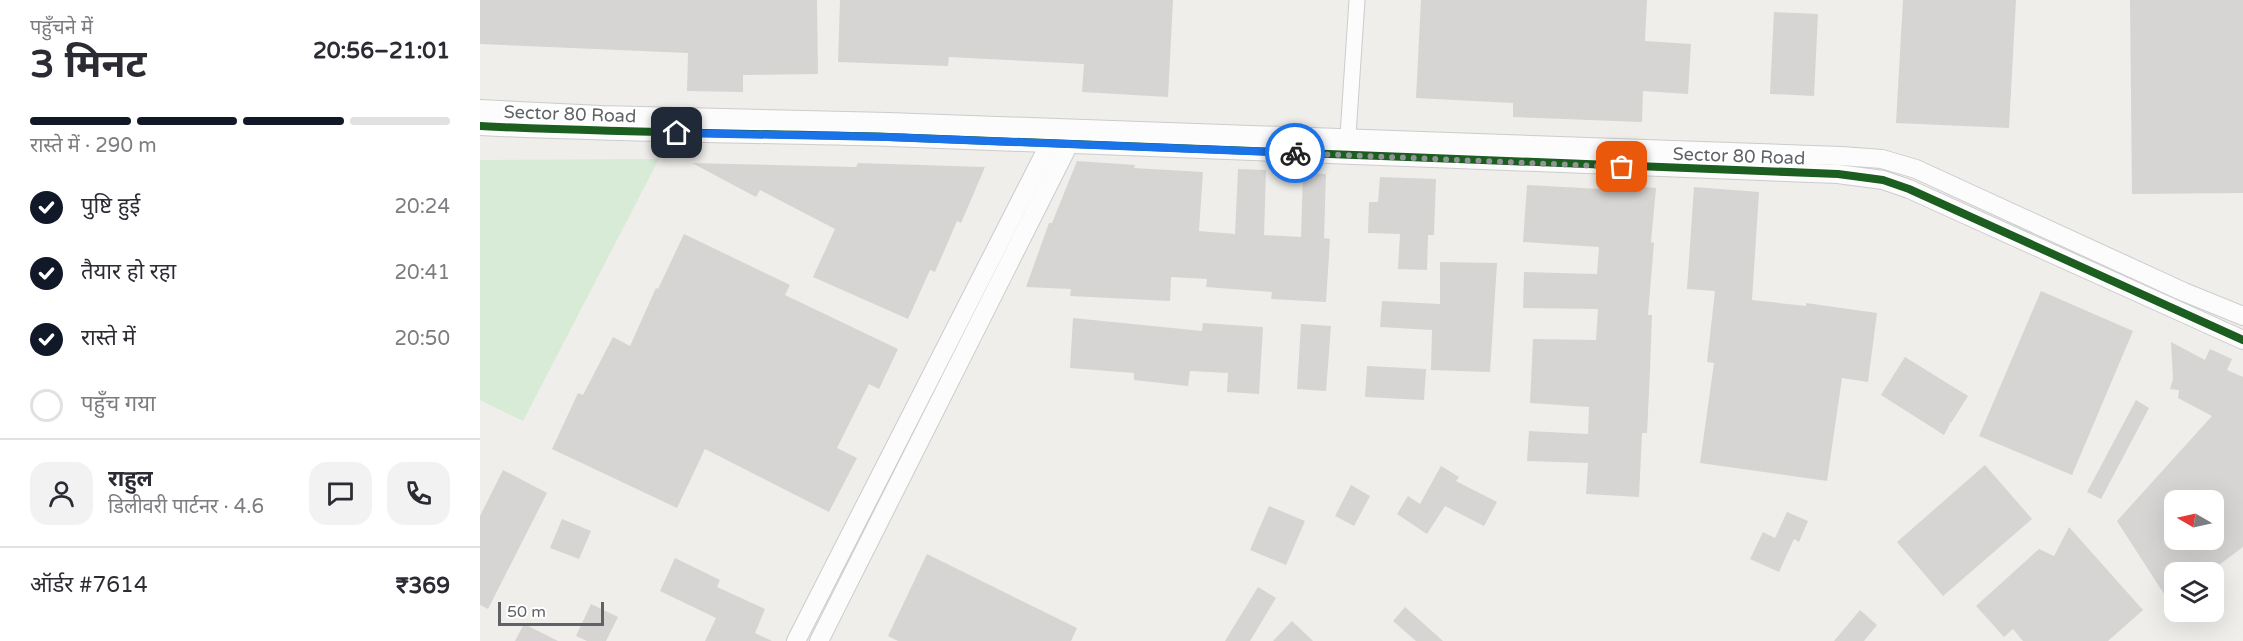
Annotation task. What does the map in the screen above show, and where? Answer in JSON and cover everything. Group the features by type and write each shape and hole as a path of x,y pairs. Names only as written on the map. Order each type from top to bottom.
{"street":[{"path":"1347,147 1357,0"},
{"name":"Sector 80 Road","path":"480,109 1347,147 1838,174 1883,180 1909,189 2243,340"},
{"name":"Sector 80 Road","path":"480,126 600,132 875,137 1063,136"},
{"path":"796,641 1063,136"},
{"path":"819,641 1063,136"},
{"name":"Sector 80 Road","path":"1347,147 1882,159 1917,170 2184,292 2243,316"},
{"path":"2176,311 2184,292"}],"green space":[{"path":"659,159 523,421 480,400 480,160"}],"building":[{"path":"480,0 817,0 818,74 743,75 743,92 687,91 688,53 480,44"},
{"path":"840,0 1173,0 1168,97 1082,92 1084,64 949,57 948,66 838,62"},
{"path":"1421,0 1647,0 1645,41 1691,44 1688,94 1643,91 1642,122 1513,117 1513,103 1416,98"},
{"path":"1903,0 2016,0 2009,128 1896,123"},
{"path":"2130,0 2243,0 2243,193 2132,194"},
{"path":"1774,12 1818,14 1814,96 1770,94"},
{"path":"1077,161 1135,165 1134,168 1203,172 1199,231 1235,234 1238,169 1266,170 1264,235 1301,237 1303,173 1326,174 1324,238 1330,239 1326,302 1271,299 1272,292 1206,287 1207,279 1171,277 1170,301 1070,296 1071,289 1026,287 1049,223 1052,223"},
{"path":"692,163 856,167 858,163 985,167 961,223 957,221 935,272 930,270 908,319 813,277 835,229 760,190 756,197"},
{"path":"1380,177 1436,179 1434,235 1428,235 1427,270 1398,269 1400,234 1368,233 1369,202 1378,202"},
{"path":"1602,183 1656,188 1648,315 1652,315 1647,433 1642,433 1639,497 1586,494 1588,463 1527,461 1529,431 1588,434 1589,407 1530,403 1533,339 1596,340 1598,309 1523,308 1524,272 1597,274 1599,247 1523,242 1527,185 1601,189"},
{"path":"1694,187 1759,192 1752,300 1806,306 1806,303 1877,313 1868,382 1842,378 1827,481 1700,463 1714,363 1707,362 1715,291 1687,289"},
{"path":"684,234 790,285 785,295 898,349 879,389 869,384 837,448 857,458 829,512 705,449 677,508 552,449 578,393 583,395 613,337 630,346"},
{"path":"1440,262 1497,263 1490,372 1431,370 1432,330 1380,327 1382,301 1440,304"},
{"path":"2041,291 2133,331 2072,475 1979,436"},
{"path":"1073,318 1202,331 1203,323 1263,327 1259,394 1227,392 1228,373 1190,371 1188,386 1134,380 1134,373 1070,368"},
{"path":"1301,324 1331,326 1326,391 1297,389"},
{"path":"2171,342 2205,360 2210,349 2232,359 2227,370 2243,377 2243,547 2223,562 2164,562 2164,594 2117,521 2212,416 2178,398 2179,390 2170,389 2173,379"},
{"path":"1905,357 1968,396 1951,423 1949,422 1944,435 1881,395"},
{"path":"1367,366 1426,369 1424,400 1365,397"},
{"path":"2136,400 2149,408 2101,499 2087,492"},
{"path":"1985,465 2032,519 1943,596 1897,542"},
{"path":"1441,466 1459,477 1456,481 1497,502 1484,526 1445,506 1427,534 1397,514 1408,496 1420,504"},
{"path":"503,470 547,493 488,609 480,605 480,516"},
{"path":"1351,485 1370,496 1354,526 1335,516"},
{"path":"1269,506 1305,521 1286,565 1250,550"},
{"path":"1787,512 1808,521 1799,542 1794,539 1779,572 1750,559 1763,532 1775,538"},
{"path":"562,519 591,531 579,559 550,548"},
{"path":"2069,527 2143,610 2108,641 2023,641 2013,629 2004,637 1976,606 2039,549 2054,556"},
{"path":"927,554 1077,628 1071,641 898,641 888,636"},
{"path":"675,558 720,580 717,587 765,609 755,633 772,641 705,641 716,618 660,591"},
{"path":"1258,587 1276,598 1250,641 1225,641"},
{"path":"591,604 618,617 606,641 587,641 576,636"},
{"path":"1405,607 1443,641 1416,641 1393,621"},
{"path":"1860,610 1877,625 1864,641 1834,641"},
{"path":"1292,621 1313,641 1273,641"},
{"path":"524,624 558,641 515,641"}],"cycle path":[{"path":"480,126 1008,141 1838,174 1883,180 1909,189 2243,340"}],"way so far":[{"path":"1295,153 1622,167"}],"route":[{"path":"677,133 887,137 1295,153"}]}
